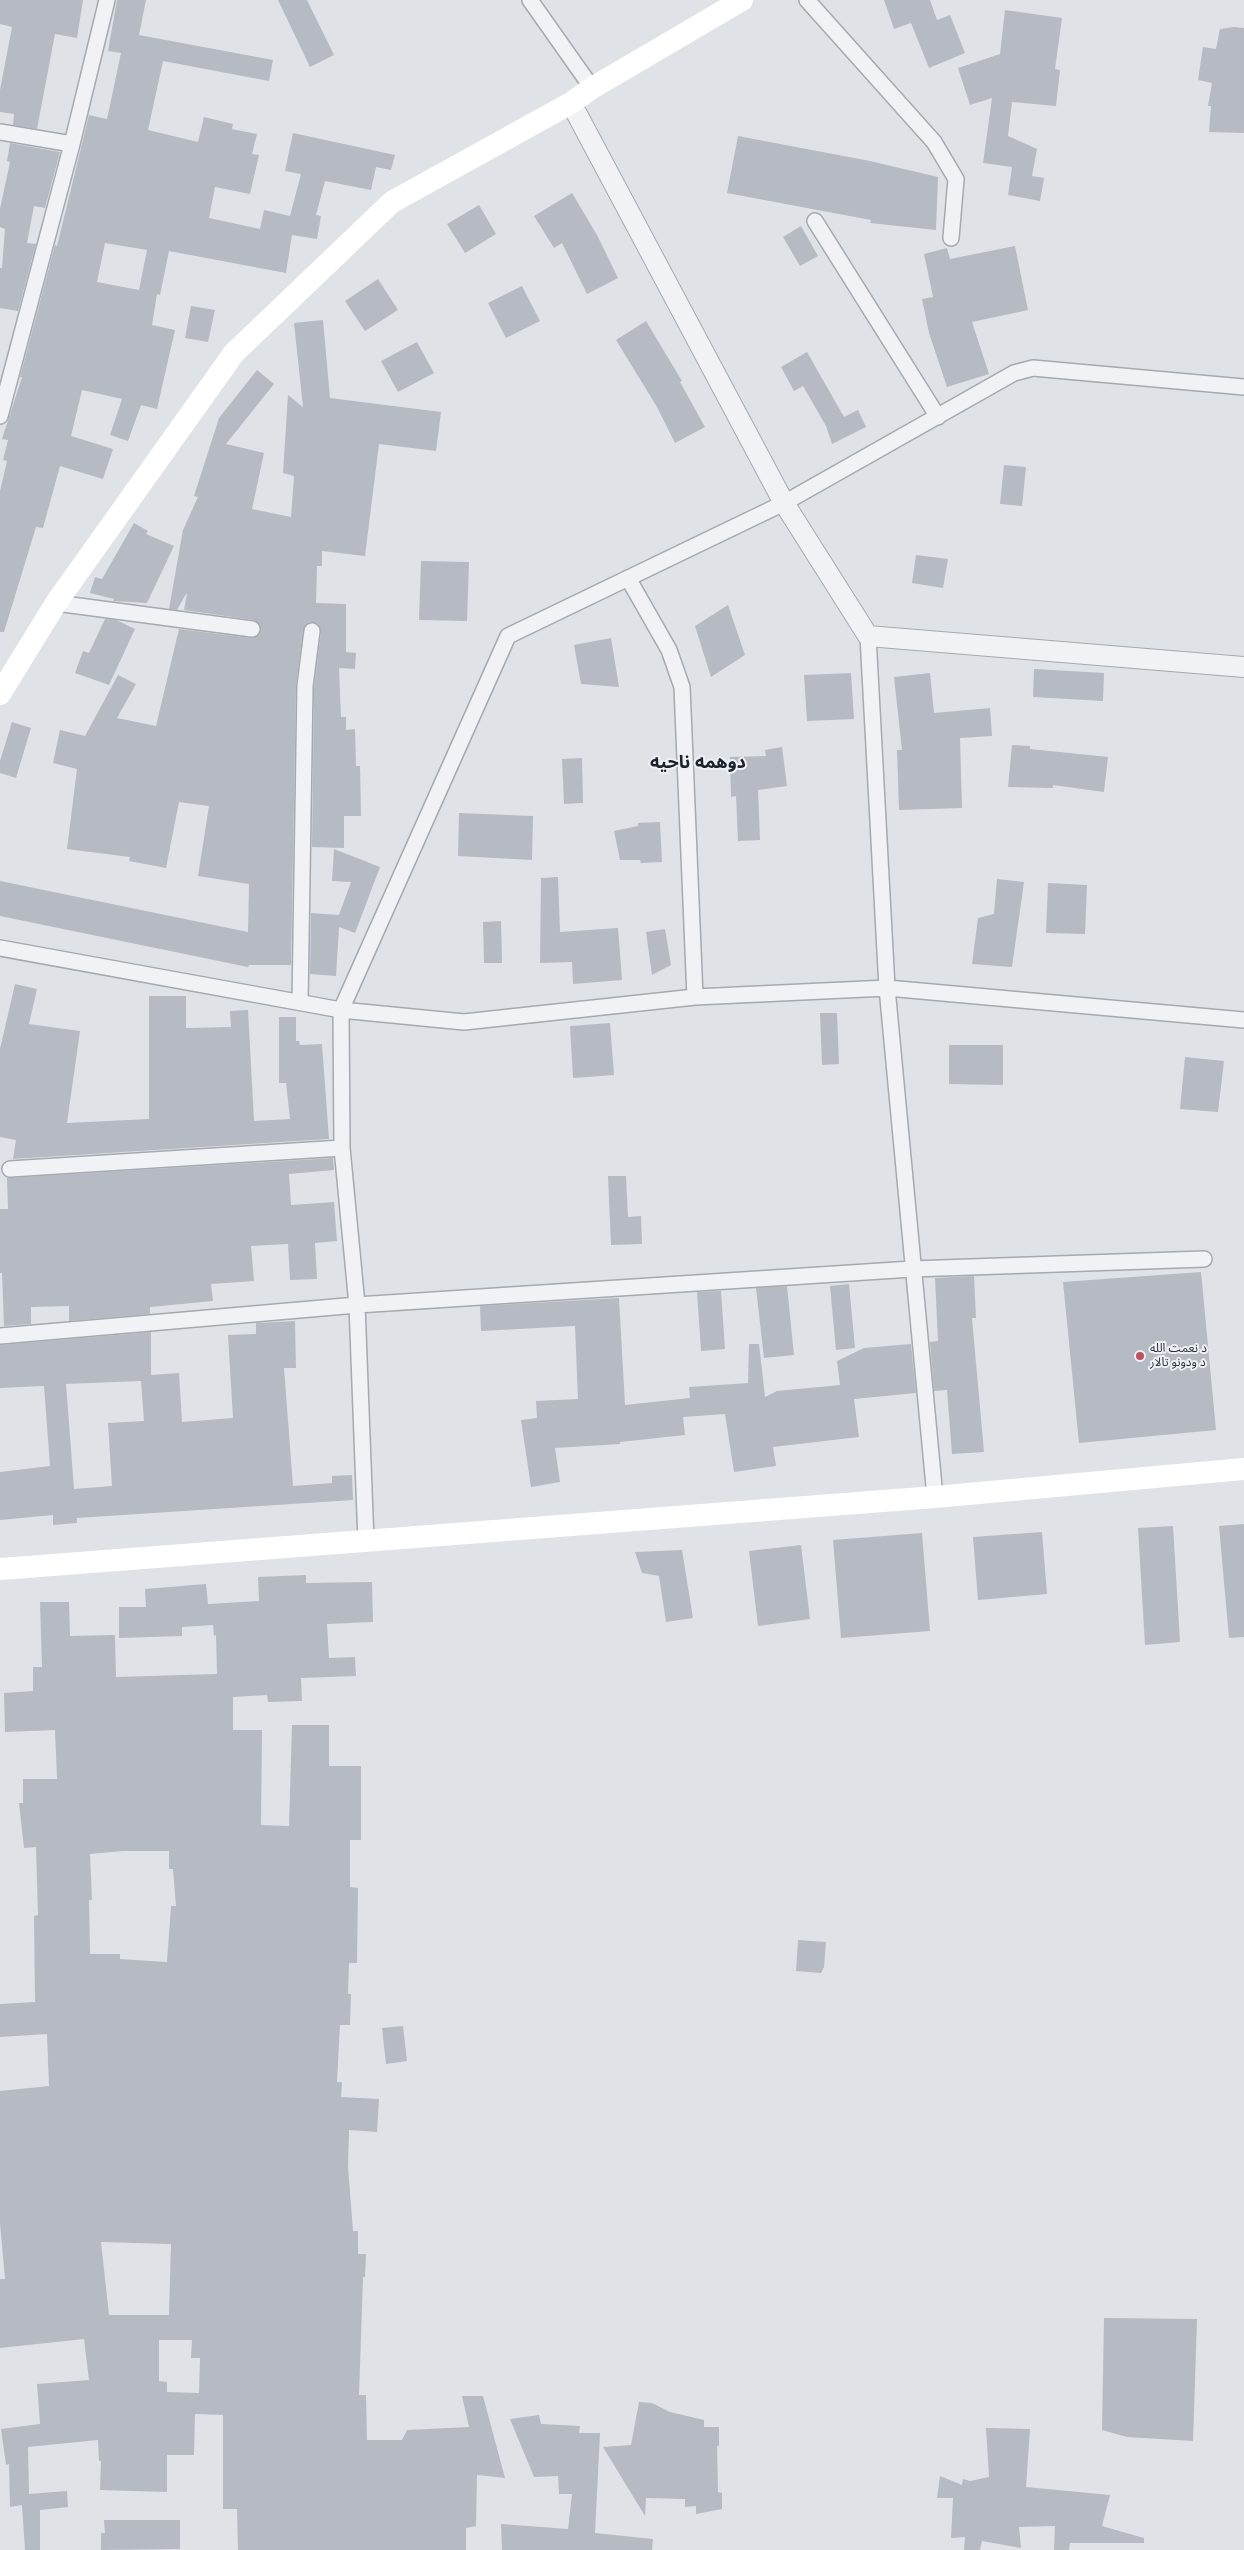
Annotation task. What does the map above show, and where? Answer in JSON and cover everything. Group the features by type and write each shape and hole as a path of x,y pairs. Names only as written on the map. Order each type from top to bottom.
{"main road":[{"path":"0,694 56,603 234,353 392,202 571,103 592,88 742,0"},
{"path":"0,1569 935,1497 1244,1470"}],"street":[{"path":"0,416 72,144 107,0"},
{"path":"530,0 592,88"},
{"path":"807,0 934,142 956,179 951,238"},
{"path":"571,103 784,503 868,636 887,988 935,1497"},
{"path":"0,132 72,144"},
{"path":"815,221 938,417"},
{"path":"366,1542 357,1305 342,1148 341,1010 508,636 784,503 1014,374 1033,368 1244,387"},
{"path":"628,578 668,650 682,687 696,997"},
{"path":"56,603 252,629"},
{"path":"300,1002 305,686 312,631"},
{"path":"868,636 1244,667"},
{"path":"0,948 341,1010 464,1022 696,997 887,988 1244,1020"},
{"path":"10,1169 342,1148"},
{"path":"0,1336 357,1305 912,1269 1204,1259"}],"building":[{"path":"0,0 83,0 77,38 55,34 37,129 13,125 14,114 0,112 0,90 12,27 0,24"},
{"path":"117,0 146,0 139,35 273,60 269,81 163,61 148,130 198,142 204,117 233,124 232,129 257,134 252,154 259,155 250,194 215,187 209,218 260,229 264,210 290,216 301,174 285,171 293,133 395,155 391,170 376,167 371,190 325,181 316,215 321,216 317,239 292,235 286,273 169,251 160,295 157,294 152,325 175,330 157,409 141,405 128,441 110,435 122,399 82,390 71,436 113,449 103,479 60,466 43,528 36,527 4,632 0,632 0,491 7,461 3,460 8,440 2,439 22,377 20,377 55,245 57,246 89,115 107,119 121,53 108,51","holes":["105,243 147,250 139,290 97,282"]},
{"path":"278,0 307,0 334,55 310,67"},
{"path":"884,0 930,0 937,20 950,15 965,53 929,68 911,23 894,29"},
{"path":"1005,10 1062,18 1055,69 1060,70 1056,106 1012,102 1008,136 1037,149 1032,176 1044,178 1040,201 1008,195 1012,167 983,163 992,98 970,105 958,68 1000,54"},
{"path":"1244,28 1244,133 1209,132 1211,106 1208,106 1212,83 1198,80 1203,47 1216,49 1220,29"},
{"path":"738,136 870,161 938,177 936,230 870,223 871,220 727,193"},
{"path":"10,143 60,152 45,208 34,206 27,243 36,244 18,311 0,308 0,268 2,268 5,229 0,227 0,209 10,162 7,161"},
{"path":"572,193 597,235 618,278 587,294 562,243 554,248 534,216"},
{"path":"479,205 496,234 465,253 447,224"},
{"path":"801,226 818,256 800,266 783,237"},
{"path":"1015,246 1028,310 972,322 989,374 947,387 929,333 922,299 933,297 924,254 947,248 950,259"},
{"path":"378,279 398,310 365,331 345,301"},
{"path":"522,286 540,321 506,338 488,303"},
{"path":"191,306 215,310 208,342 185,338"},
{"path":"323,320 330,398 441,412 436,451 379,444 365,556 322,551 322,566 317,566 316,603 346,604 346,652 356,653 355,669 339,668 341,717 346,717 346,730 355,729 356,766 360,766 361,816 344,816 344,848 312,847 314,687 321,632 318,624 309,622 303,630 296,686 291,965 249,965 248,967 0,916 0,881 248,932 249,884 198,876 209,806 179,802 166,868 129,861 130,857 67,849 77,769 53,763 60,730 85,736 118,675 136,684 117,718 156,726 179,629 251,638 260,634 260,625 254,620 184,610 187,594 177,610 169,609 183,530 198,497 194,496 219,418 257,370 274,384 226,444 264,453 252,509 291,517 294,476 283,473 288,395 303,407 294,323"},
{"path":"646,321 682,381 680,382 705,427 675,443 657,407 616,340"},
{"path":"417,342 434,373 398,392 381,361"},
{"path":"807,352 844,417 858,410 866,427 832,444 826,426 803,386 794,391 781,367"},
{"path":"1004,465 1026,467 1022,506 1000,504"},
{"path":"134,523 148,531 146,534 174,546 147,603 113,601 114,599 90,593 95,577 102,579"},
{"path":"916,555 948,559 943,588 912,583"},
{"path":"421,561 469,562 467,621 419,620"},
{"path":"728,605 745,655 711,677 695,626"},
{"path":"105,619 116,620 135,629 109,685 75,673 83,651 89,653"},
{"path":"611,638 619,687 581,684 574,645"},
{"path":"1034,669 1104,673 1103,701 1033,697"},
{"path":"851,673 854,719 807,721 804,675"},
{"path":"930,673 934,713 990,708 992,736 960,738 962,808 899,810 897,750 902,750 894,677"},
{"path":"12,722 31,728 16,778 0,773 0,761"},
{"path":"1012,745 1030,746 1030,749 1108,757 1104,792 1053,785 1053,788 1008,787"},
{"path":"782,747 787,786 758,790 760,840 738,841 736,796 731,797 730,757 766,756 765,750"},
{"path":"582,758 583,803 564,804 562,759"},
{"path":"459,813 533,816 532,860 458,856"},
{"path":"660,822 662,862 641,863 640,860 620,860 614,831 638,826 638,823"},
{"path":"334,849 380,867 355,933 339,927 336,976 310,974 311,913 339,915 351,882 332,881"},
{"path":"558,877 560,932 618,928 622,980 573,984 572,962 540,963 541,878"},
{"path":"997,879 1024,882 1012,967 972,964 978,918 994,914"},
{"path":"1048,883 1087,885 1085,934 1046,933"},
{"path":"501,921 502,963 484,963 483,922"},
{"path":"665,929 671,965 652,975 646,932"},
{"path":"15,984 37,989 29,1024 80,1031 67,1123 149,1119 149,996 186,996 186,1028 231,1027 230,1011 248,1010 254,1121 290,1119 286,1083 279,1083 279,1017 296,1017 296,1041 299,1041 300,1045 322,1044 329,1139 13,1159 16,1140 0,1137 0,1049"},
{"path":"820,1013 837,1013 839,1064 822,1065"},
{"path":"610,1023 614,1075 573,1078 570,1026"},
{"path":"949,1045 1003,1045 1003,1085 949,1084"},
{"path":"1185,1057 1224,1061 1218,1112 1180,1109"},
{"path":"333,1158 334,1170 289,1174 291,1205 334,1202 337,1241 315,1243 317,1279 290,1280 288,1244 251,1246 254,1281 211,1284 213,1301 150,1307 150,1314 69,1321 69,1306 31,1307 31,1324 4,1326 2,1273 0,1273 0,1209 8,1209 7,1178"},
{"path":"608,1176 626,1176 628,1217 641,1216 642,1244 611,1245"},
{"name":"د نعمت الله د ودونو تالار","path":"1201,1272 1216,1430 1079,1443 1063,1282"},
{"path":"974,1276 976,1318 972,1318 984,1452 952,1454 947,1390 934,1391 930,1342 938,1341 935,1278"},
{"path":"849,1284 855,1348 836,1350 830,1286"},
{"path":"787,1286 794,1355 764,1358 756,1288"},
{"path":"721,1291 725,1349 701,1351 697,1292"},
{"path":"619,1298 625,1405 690,1398 689,1387 748,1383 749,1344 759,1344 765,1397 777,1391 840,1385 837,1361 864,1348 911,1344 916,1393 854,1399 859,1437 773,1447 776,1466 734,1472 725,1414 683,1417 685,1435 620,1442 620,1444 555,1448 560,1482 531,1487 521,1420 537,1418 536,1401 578,1399 575,1326 481,1331 480,1306"},
{"path":"295,1321 296,1368 284,1368 293,1486 332,1483 332,1476 352,1475 353,1500 77,1518 77,1523 53,1525 53,1515 0,1520 0,1472 50,1466 44,1386 0,1388 0,1345 151,1332 151,1375 179,1373 182,1422 233,1418 228,1335 256,1334 256,1323","holes":["141,1381 144,1421 108,1423 112,1486 74,1489 66,1384"]},
{"path":"1244,1524 1244,1637 1229,1638 1219,1526"},
{"path":"1173,1526 1180,1642 1145,1645 1138,1528"},
{"path":"1042,1532 1047,1594 978,1600 973,1537"},
{"path":"922,1533 930,1631 841,1638 833,1540"},
{"path":"801,1545 810,1619 758,1626 749,1551"},
{"path":"682,1550 693,1618 666,1622 659,1576 642,1573 635,1552"},
{"path":"306,1575 306,1583 372,1582 373,1622 327,1624 329,1658 355,1657 356,1676 301,1678 302,1701 268,1702 267,1695 233,1697 233,1730 262,1730 261,1825 289,1826 292,1725 329,1725 329,1766 361,1766 361,1840 350,1840 350,1887 358,1888 357,1963 349,1963 350,2025 340,2025 337,2082 342,2082 341,2097 379,2099 377,2132 349,2130 348,2167 353,2231 358,2231 358,2254 366,2254 365,2277 363,2277 359,2395 366,2395 367,2440 402,2440 407,2430 469,2427 462,2396 483,2396 505,2478 477,2475 476,2526 466,2528 466,2550 238,2550 237,2509 223,2509 223,2415 195,2414 194,2455 167,2455 167,2492 100,2490 101,2461 99,2461 98,2440 28,2447 29,2494 67,2491 68,2507 40,2510 40,2550 25,2550 22,2505 10,2507 9,2464 6,2465 1,2429 40,2424 37,2384 89,2380 84,2339 0,2348 0,2279 5,2279 0,2223 0,2091 49,2086 47,2034 0,2037 0,2004 35,2002 34,1916 38,1915 36,1847 24,1848 19,1803 23,1803 23,1779 57,1779 55,1730 5,1732 4,1693 33,1691 33,1667 42,1667 40,1602 69,1602 70,1636 115,1635 116,1677 217,1674 216,1635 214,1636 213,1625 182,1627 182,1636 119,1638 119,1607 146,1607 145,1589 206,1584 208,1604 259,1601 258,1577","holes":["123,1851 169,1851 169,1869 173,1869 176,1906 171,1906 167,1962 120,1959 120,1954 90,1954 89,1900 92,1900 90,1854","101,2242 171,2244 169,2315 109,2315","159,2340 192,2340 191,2358 200,2358 199,2393 167,2392 167,2382 159,2381"]},
{"path":"798,1940 826,1942 824,1967 821,1973 796,1971"},
{"path":"403,2026 407,2061 386,2064 382,2028"},
{"path":"1104,2318 1197,2319 1193,2441 1127,2437 1102,2430"},
{"path":"639,2402 652,2403 670,2412 704,2420 704,2427 719,2427 719,2446 717,2446 718,2492 722,2493 722,2509 696,2514 696,2506 685,2507 685,2499 646,2498 645,2516 603,2447 631,2445"},
{"path":"539,2415 541,2424 580,2426 579,2433 600,2433 595,2533 653,2539 652,2550 502,2550 501,2524 568,2529 572,2494 559,2494 558,2476 534,2477 510,2419"},
{"path":"986,2428 1030,2429 1026,2487 1110,2495 1102,2526 1144,2538 1144,2543 1070,2543 1069,2550 1054,2550 1055,2526 1019,2527 1021,2548 982,2541 980,2550 964,2550 965,2537 951,2538 953,2498 937,2498 940,2476 962,2485 963,2479 970,2481 989,2477"},
{"path":"104,2520 180,2520 180,2549 101,2550 101,2533 105,2533"}],"place":[{"name":"د نعمت الله د ودونو تالار","path":"1140,1356"}],"district":[{"name":"دوهمه ناحیه","path":"698,763"}]}
